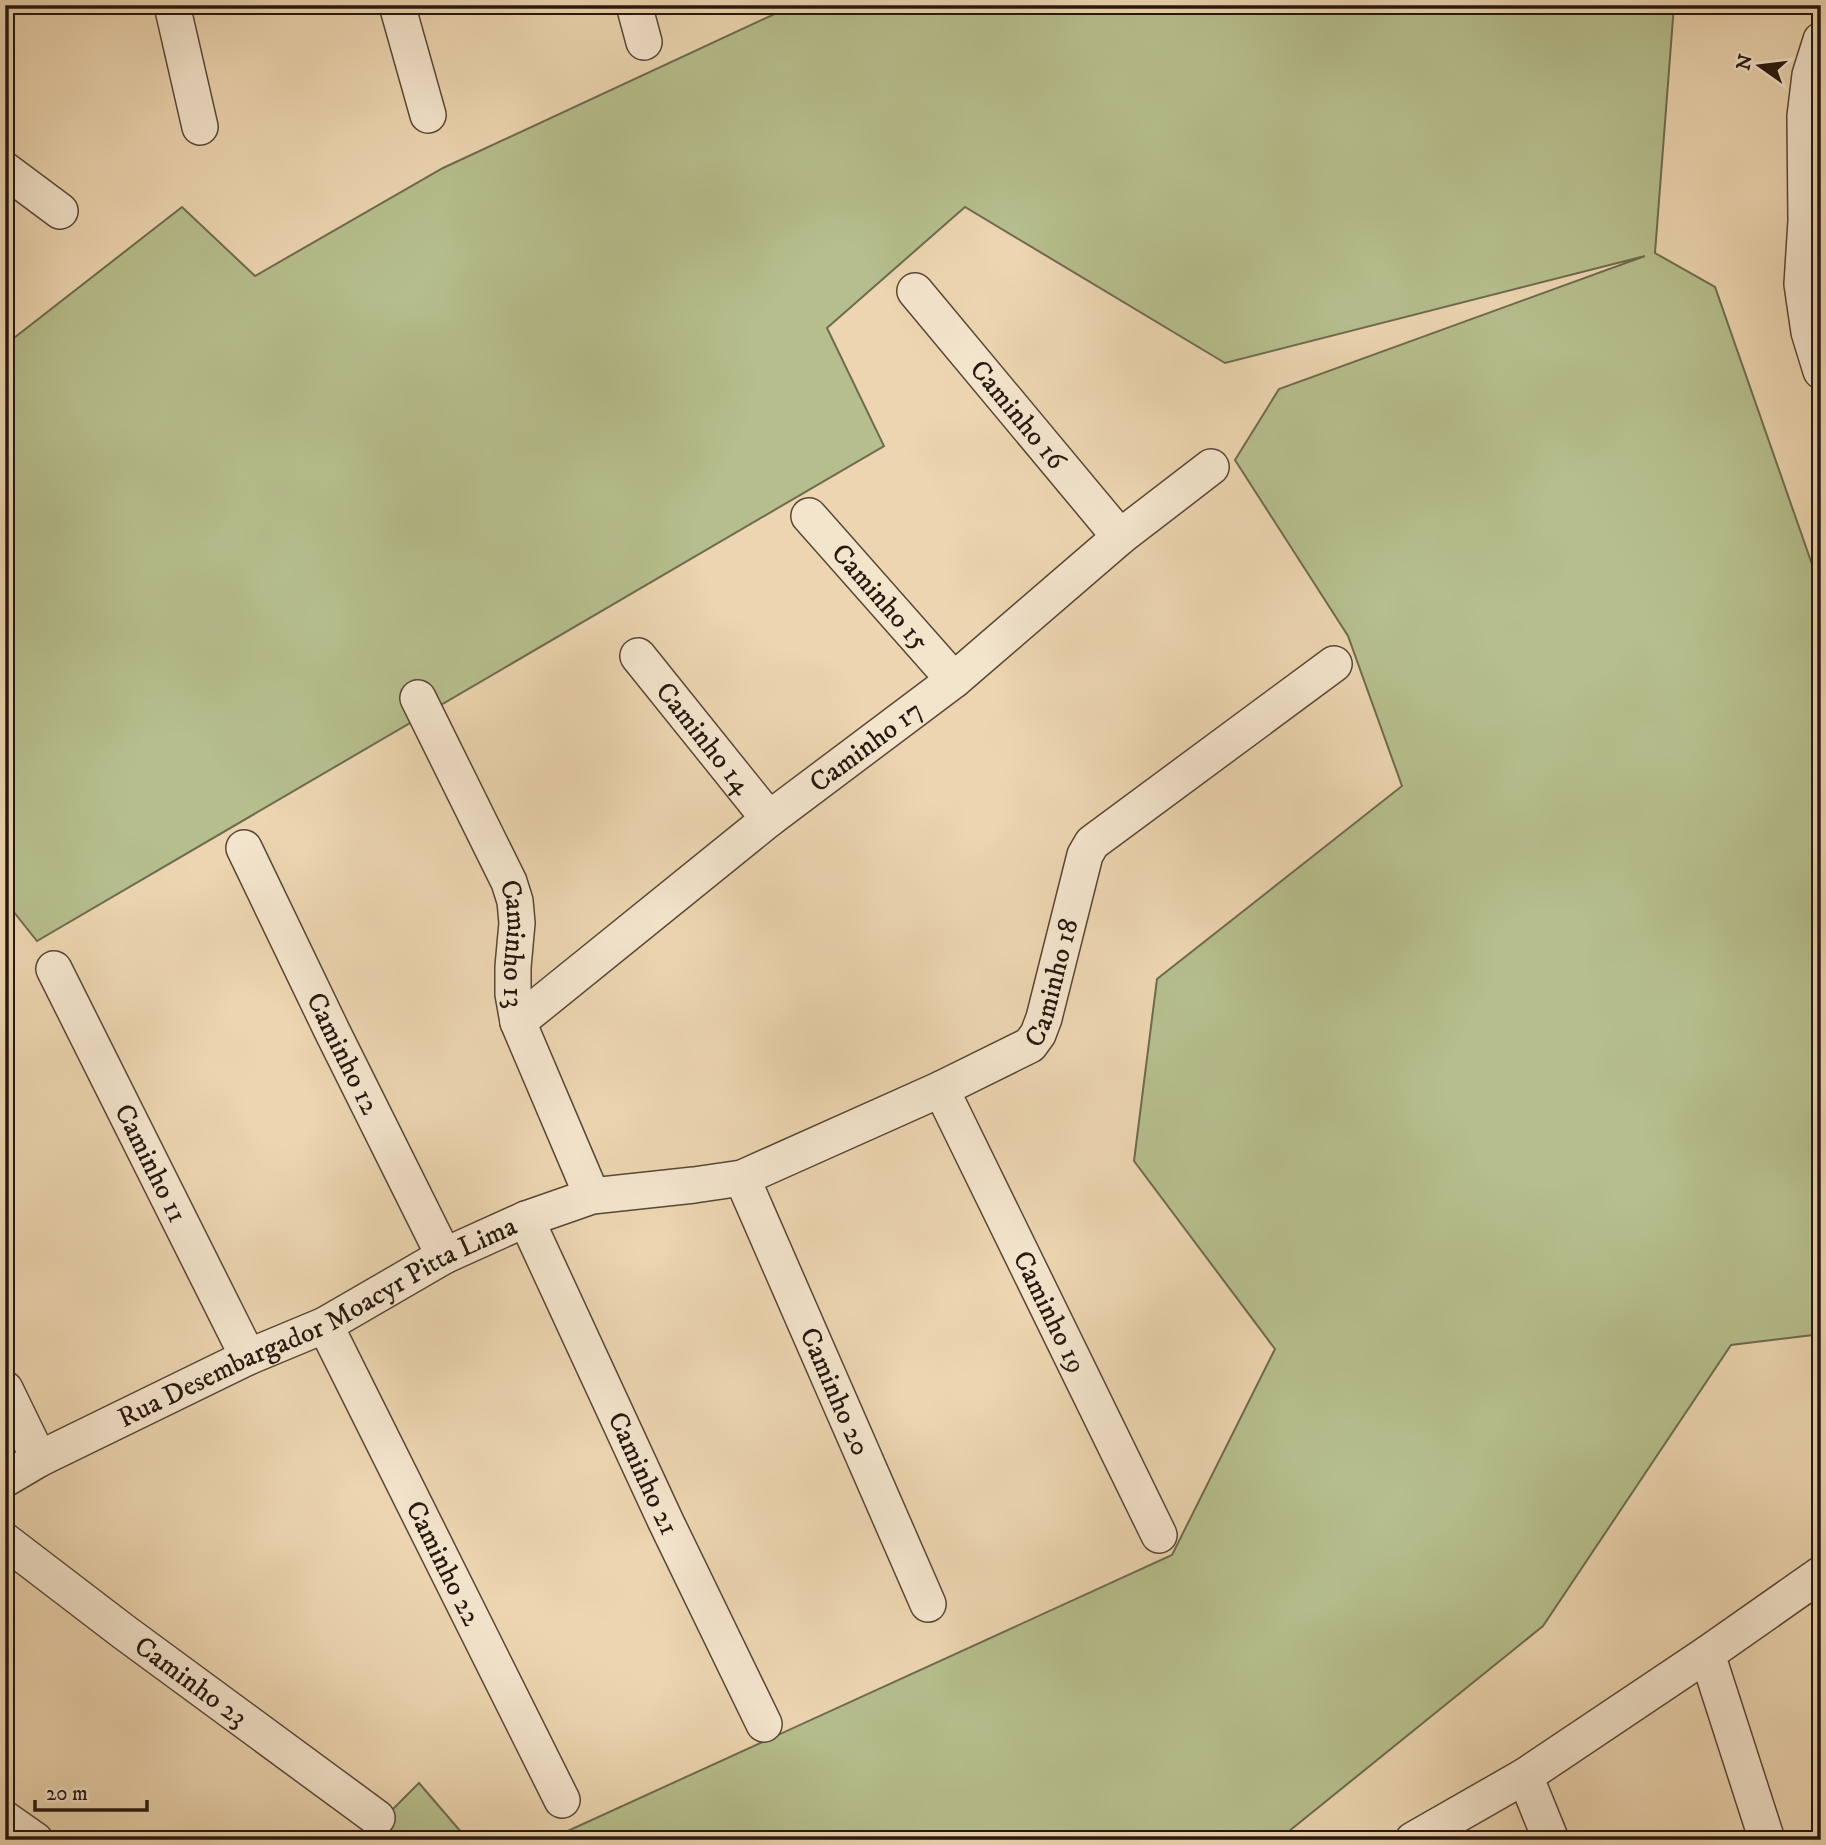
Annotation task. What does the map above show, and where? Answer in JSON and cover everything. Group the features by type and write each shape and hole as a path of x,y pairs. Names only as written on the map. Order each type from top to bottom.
{"street":[{"path":"172,5 200,127"},
{"path":"397,5 428,115"},
{"path":"634,5 644,42"},
{"path":"1821,40 1810,75 1805,116 1813,229 1802,284 1809,332 1821,371"},
{"path":"5,170 60,211"},
{"name":"Caminho 16","path":"915,291 1120,537"},
{"name":"Caminho 17","path":"518,1022 769,819 954,680 1120,537 1211,467"},
{"name":"Caminho 15","path":"809,516 954,680"},
{"name":"Caminho 14","path":"638,656 769,819"},
{"name":"Caminho 18","path":"640,1190 742,1178 941,1089 1030,1045 1044,1018 1085,855 1092,843 1334,664"},
{"name":"Caminho 13","path":"418,698 509,882 515,901 517,923 513,994 518,1022 592,1196"},
{"name":"Caminho 12","path":"244,848 444,1256"},
{"name":"Caminho 11","path":"54,969 248,1357"},
{"name":"Caminho 19","path":"941,1089 1159,1535"},
{"name":"Caminho 20","path":"742,1178 928,1604"},
{"name":"Rua Desembargador Moacyr Pitta Lima","path":"5,1479 39,1459 248,1357 325,1325 444,1256 527,1219 592,1196 640,1190"},
{"name":"Caminho 21","path":"527,1219 666,1522 764,1724"},
{"name":"Caminho 22","path":"325,1325 562,1800"},
{"path":"5,1389 39,1459"},
{"name":"Caminho 23","path":"5,1541 377,1818"},
{"path":"1413,1840 1525,1776 1821,1574"},
{"path":"1707,1654 1767,1840"},
{"path":"1525,1776 1551,1840"},
{"path":"5,1819 35,1840"}],"green space":[{"path":"794,5 1674,5 1655,253 1715,287 1821,590 1821,1334 1731,1345 1543,1626 1278,1840 548,1840 1172,1555 1275,1349 1134,1161 1157,979 1402,786 1348,636 1235,460 1279,389 1645,256 1225,363 965,207 827,328 884,446 37,941 5,901 5,345 182,207 255,276 443,168"},
{"path":"419,1783 468,1840 362,1840"}]}
